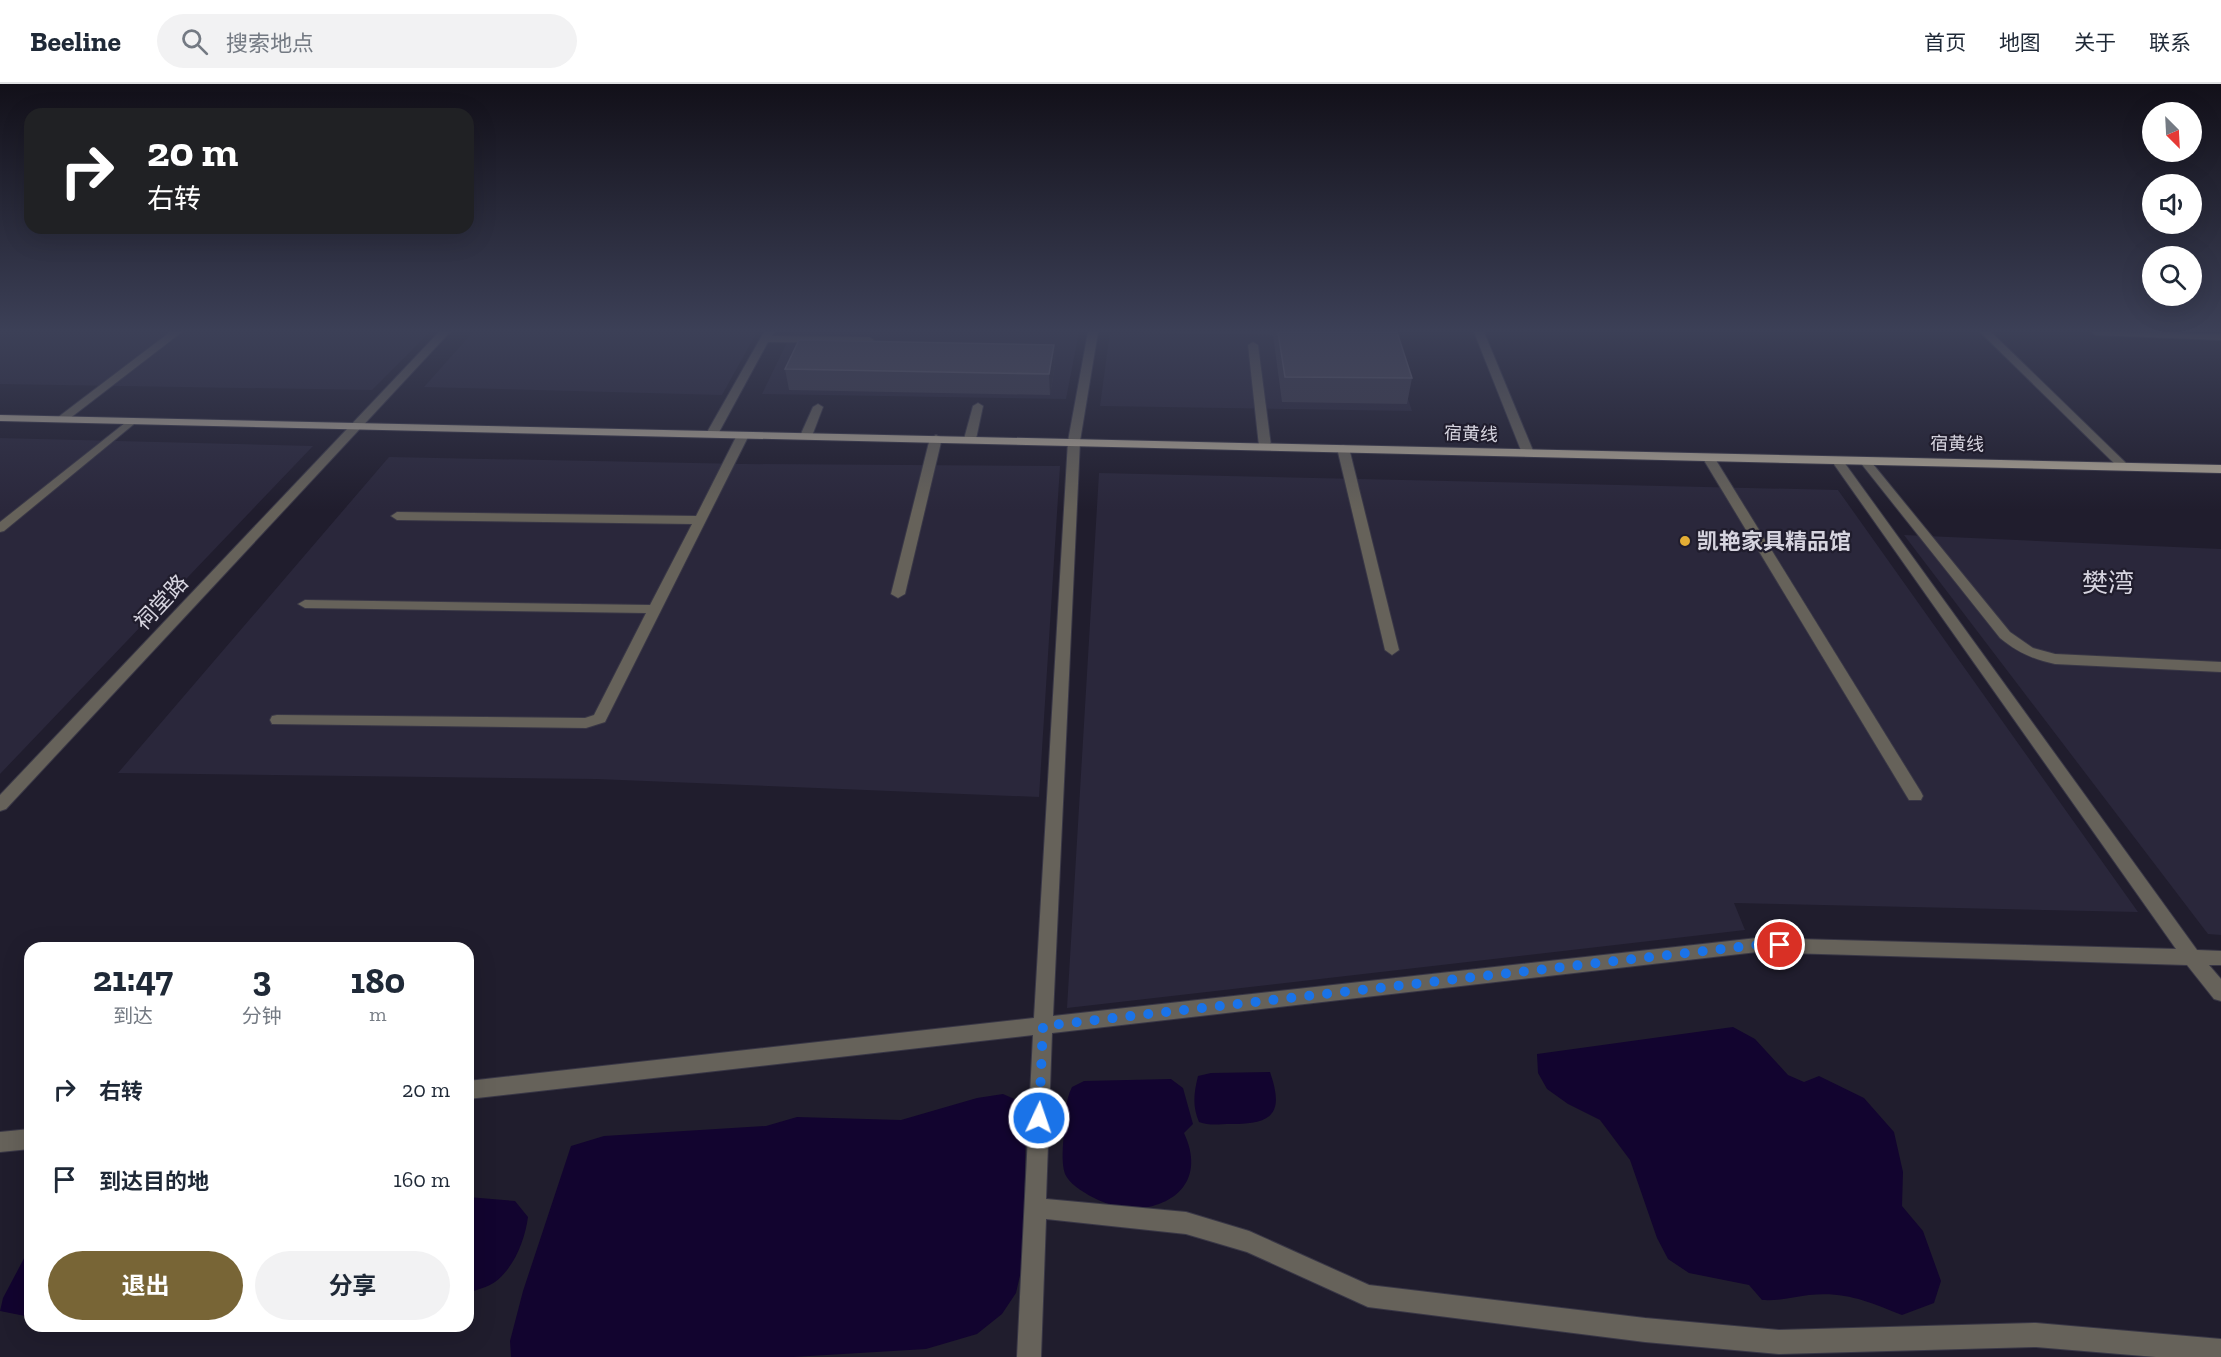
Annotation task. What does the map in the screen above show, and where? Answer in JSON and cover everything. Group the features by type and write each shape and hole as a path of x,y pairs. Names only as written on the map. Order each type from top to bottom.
{"main road":[{"name":"宿黄线","path":"0,418 352,428 1074,441 2221,469"}],"street":[{"path":"61,420 99,391"},
{"name":"祠堂路","path":"0,805 387,391"},
{"path":"712,434 736,391"},
{"path":"1029,1357 1043,1026 1074,441 1083,391"},
{"path":"1259,391 1265,446"},
{"path":"1503,391 1528,453"},
{"path":"2046,391 2124,467"},
{"path":"970,439 978,406"},
{"path":"806,436 818,407"},
{"path":"0,528 130,422"},
{"path":"277,720 586,723 600,718 742,435"},
{"path":"898,594 936,438"},
{"path":"1343,448 1392,650"},
{"path":"1708,457 1915,796"},
{"path":"1837,460 2192,957 2221,993"},
{"path":"1864,460 2005,635 2021,649 2037,656 2055,659 2221,667"},
{"path":"397,516 699,520"},
{"path":"305,604 655,609"},
{"path":"474,1089 1757,945 2221,958"},
{"path":"0,1142 24,1140"},
{"path":"1035,1209 1186,1223 1249,1242 1368,1296 1645,1330 1779,1342 2036,1335 2221,1351"}],"shaded area":[{"path":"588,391 724,391 722,395"},
{"path":"763,391 1067,391 1066,399 762,394"},
{"path":"1102,391 1406,391 1412,411 1100,406"},
{"path":"0,438 313,446 0,774"},
{"path":"389,457 744,464 1060,466 1039,797 596,779 118,773"},
{"path":"1099,473 1838,490 2138,912 1734,903 1745,930 1067,1008"},
{"path":"1904,535 2221,549 2221,935 2208,934"},
{"path":"1733,1027 1755,1039 1788,1075 1804,1082 1819,1076 1864,1098 1894,1132 1903,1172 1902,1206 1923,1231 1941,1281 1934,1303 1902,1315 1846,1296 1822,1294 1762,1300 1749,1285 1689,1273 1668,1259 1657,1238 1630,1160 1600,1120 1568,1104 1547,1089 1538,1073 1537,1054"},
{"path":"1270,1072 1276,1097 1272,1113 1266,1118 1246,1123 1199,1122 1194,1099 1198,1076 1211,1073"},
{"path":"1171,1079 1183,1088 1193,1124 1184,1133 1190,1149 1191,1164 1189,1176 1183,1187 1162,1203 1132,1209 1105,1203 1076,1187 1065,1174 1063,1153 1066,1109 1072,1087 1084,1081"},
{"path":"1003,1094 1019,1101 1026,1116 1023,1262 1016,1293 1002,1314 977,1334 926,1349 793,1357 511,1357 510,1341 523,1291 571,1146 604,1136 766,1126 797,1117 901,1120 977,1098"},
{"path":"474,1198 515,1201 528,1217 521,1244 508,1269 492,1284 474,1291"},
{"path":"24,1258 24,1316 0,1311 3,1298"}],"place":[{"name":"凯艳家具精品馆","path":"1685,541"}],"district":[{"name":"樊湾","path":"2108,583"}],"route":[{"path":"1039,1118 1043,1026 1757,945 1780,945"}]}
